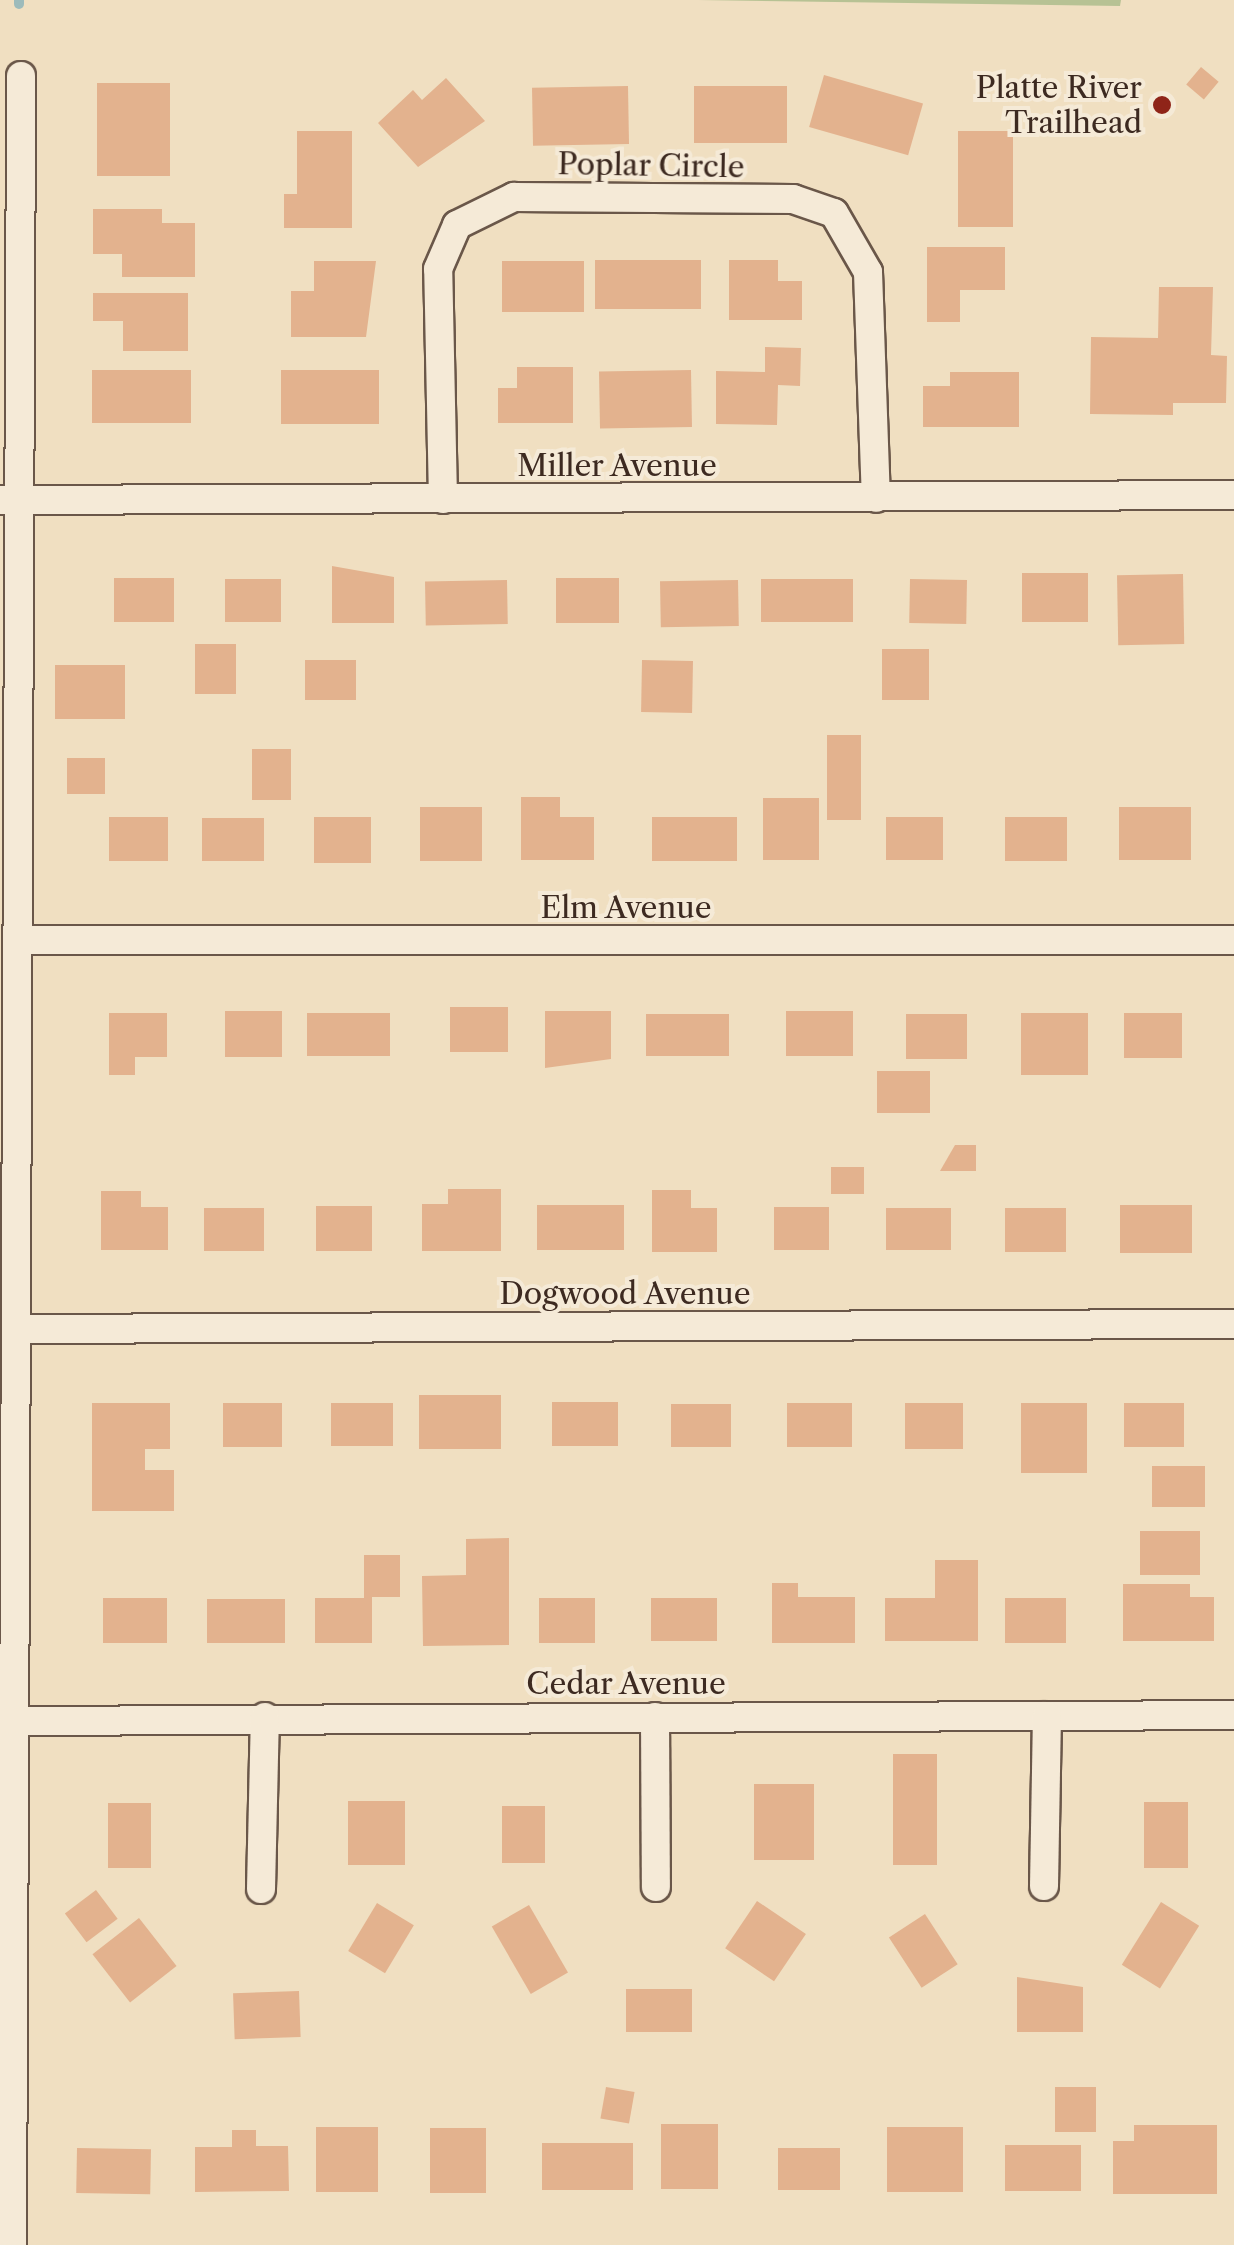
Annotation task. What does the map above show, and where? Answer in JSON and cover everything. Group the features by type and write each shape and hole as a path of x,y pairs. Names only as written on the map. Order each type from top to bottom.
{"street":[{"path":"12,2245 19,1720 17,940 11,500 21,76"},
{"name":"Poplar Circle","path":"444,500 438,268 456,225 514,197 793,199 834,213 868,272 876,498"},
{"name":"Miller Avenue","path":"11,500 1234,495"},
{"name":"Elm Avenue","path":"17,940 1234,940"},
{"name":"Dogwood Avenue","path":"17,1329 1234,1324"},
{"name":"Cedar Avenue","path":"19,1720 1234,1715"},
{"path":"261,1889 265,1716"},
{"path":"655,1716 656,1886"},
{"path":"1044,1886 1047,1716"}],"green space":[{"path":"698,0 1121,0 1120,6"}],"building":[{"path":"1201,67 1219,82 1204,99 1186,85"},
{"path":"824,75 923,103 908,155 809,127"},
{"path":"446,78 485,121 418,167 378,123 413,90 422,100"},
{"path":"97,83 170,83 170,176 97,176"},
{"path":"628,86 629,144 533,146 532,88"},
{"path":"694,86 787,86 787,143 694,143"},
{"path":"297,131 352,131 352,228 284,228 284,194 297,194"},
{"path":"958,131 1013,131 1013,227 958,227"},
{"path":"93,209 162,209 162,223 195,223 195,277 122,277 122,254 93,254"},
{"path":"927,247 1005,247 1005,290 960,290 960,322 927,322"},
{"path":"595,260 701,260 701,309 595,309"},
{"path":"729,260 778,260 778,281 802,281 802,320 729,320"},
{"path":"314,261 376,261 366,337 291,337 291,291 314,291"},
{"path":"502,261 584,261 584,312 502,312"},
{"path":"1159,287 1213,287 1211,355 1227,356 1226,403 1173,403 1173,415 1090,414 1091,337 1158,338"},
{"path":"93,293 188,293 188,351 123,351 123,321 93,321"},
{"path":"765,347 801,348 800,386 778,385 777,425 716,424 716,371 765,372"},
{"path":"517,367 573,367 573,423 498,423 498,388 517,388"},
{"path":"92,370 191,370 191,423 92,423"},
{"path":"281,370 379,370 379,424 281,424"},
{"path":"691,370 692,427 600,429 599,372"},
{"path":"950,372 1019,372 1019,427 923,427 923,386 950,386"},
{"path":"332,566 394,577 394,623 332,623"},
{"path":"1022,573 1088,573 1088,622 1022,622"},
{"path":"1183,574 1184,644 1118,645 1117,575"},
{"path":"114,578 174,578 174,622 114,622"},
{"path":"556,578 619,578 619,623 556,623"},
{"path":"225,579 281,579 281,622 225,622"},
{"path":"761,579 853,579 853,622 761,622"},
{"path":"910,579 967,580 966,624 909,623"},
{"path":"507,580 508,624 426,625 425,581"},
{"path":"738,580 739,626 661,627 660,581"},
{"path":"195,644 236,644 236,694 195,694"},
{"path":"882,649 929,649 929,700 882,700"},
{"path":"305,660 356,660 356,700 305,700"},
{"path":"642,660 693,661 692,713 641,712"},
{"path":"55,665 125,665 125,719 55,719"},
{"path":"827,735 861,735 861,820 827,820"},
{"path":"252,749 291,749 291,800 252,800"},
{"path":"67,758 105,758 105,794 67,794"},
{"path":"521,797 560,797 560,817 594,817 594,860 521,860"},
{"path":"763,798 819,798 819,860 763,860"},
{"path":"420,807 482,807 482,861 420,861"},
{"path":"1119,807 1191,807 1191,860 1119,860"},
{"path":"109,817 168,817 168,861 109,861"},
{"path":"314,817 371,817 371,863 314,863"},
{"path":"652,817 737,817 737,861 652,861"},
{"path":"886,817 943,817 943,860 886,860"},
{"path":"1005,817 1067,817 1067,861 1005,861"},
{"path":"202,818 264,818 264,861 202,861"},
{"path":"450,1007 508,1007 508,1052 450,1052"},
{"path":"225,1011 282,1011 282,1057 225,1057"},
{"path":"545,1011 611,1011 611,1059 545,1068"},
{"path":"786,1011 853,1011 853,1056 786,1056"},
{"path":"109,1013 167,1013 167,1057 135,1057 135,1075 109,1075"},
{"path":"307,1013 390,1013 390,1056 307,1056"},
{"path":"1021,1013 1088,1013 1088,1075 1021,1075"},
{"path":"1124,1013 1182,1013 1182,1058 1124,1058"},
{"path":"646,1014 729,1014 729,1056 646,1056"},
{"path":"906,1014 967,1014 967,1059 906,1059"},
{"path":"877,1071 930,1071 930,1113 877,1113"},
{"path":"955,1145 976,1145 976,1171 940,1171"},
{"path":"831,1167 864,1167 864,1194 831,1194"},
{"path":"448,1189 501,1189 501,1251 422,1251 422,1204 448,1204"},
{"path":"652,1190 691,1190 691,1208 717,1208 717,1252 652,1252"},
{"path":"101,1191 141,1191 141,1207 168,1207 168,1250 101,1250"},
{"path":"537,1205 624,1205 624,1250 537,1250"},
{"path":"1120,1205 1192,1205 1192,1253 1120,1253"},
{"path":"316,1206 372,1206 372,1251 316,1251"},
{"path":"774,1207 829,1207 829,1250 774,1250"},
{"path":"204,1208 264,1208 264,1251 204,1251"},
{"path":"886,1208 951,1208 951,1250 886,1250"},
{"path":"1005,1208 1066,1208 1066,1252 1005,1252"},
{"path":"419,1395 501,1395 501,1449 419,1449"},
{"path":"552,1402 618,1402 618,1446 552,1446"},
{"path":"92,1403 170,1403 170,1449 145,1449 145,1470 174,1470 174,1511 92,1511"},
{"path":"223,1403 282,1403 282,1447 223,1447"},
{"path":"331,1403 393,1403 393,1446 331,1446"},
{"path":"787,1403 852,1403 852,1447 787,1447"},
{"path":"905,1403 963,1403 963,1449 905,1449"},
{"path":"1021,1403 1087,1403 1087,1473 1021,1473"},
{"path":"1124,1403 1184,1403 1184,1447 1124,1447"},
{"path":"671,1404 731,1404 731,1447 671,1447"},
{"path":"1152,1466 1205,1466 1205,1507 1152,1507"},
{"path":"1140,1531 1200,1531 1200,1575 1140,1575"},
{"path":"509,1538 509,1645 423,1646 422,1576 466,1575 466,1539"},
{"path":"364,1555 400,1555 400,1597 372,1597 372,1643 315,1643 315,1598 364,1598"},
{"path":"935,1560 978,1560 978,1641 885,1641 885,1598 935,1598"},
{"path":"772,1583 798,1583 798,1597 855,1597 855,1643 772,1643"},
{"path":"1123,1584 1190,1584 1190,1597 1214,1597 1214,1641 1123,1641"},
{"path":"103,1598 167,1598 167,1643 103,1643"},
{"path":"539,1598 595,1598 595,1643 539,1643"},
{"path":"651,1598 717,1598 717,1641 651,1641"},
{"path":"1005,1598 1066,1598 1066,1643 1005,1643"},
{"path":"207,1599 285,1599 285,1643 207,1643"},
{"path":"893,1754 937,1754 937,1865 893,1865"},
{"path":"754,1784 814,1784 814,1860 754,1860"},
{"path":"348,1801 405,1801 405,1865 348,1865"},
{"path":"1144,1802 1188,1802 1188,1868 1144,1868"},
{"path":"108,1803 151,1803 151,1868 108,1868"},
{"path":"502,1806 545,1806 545,1863 502,1863"},
{"path":"96,1890 118,1919 87,1942 65,1913"},
{"path":"757,1901 806,1934 774,1981 725,1948"},
{"path":"1161,1902 1199,1926 1160,1989 1122,1965"},
{"path":"377,1903 414,1925 385,1973 348,1951"},
{"path":"529,1905 568,1973 531,1994 492,1926"},
{"path":"925,1914 958,1964 922,1988 889,1937"},
{"path":"139,1918 177,1966 130,2002 93,1954"},
{"path":"1017,1977 1083,1987 1083,2032 1017,2032"},
{"path":"626,1989 692,1989 692,2032 626,2032"},
{"path":"299,1991 301,2037 235,2039 233,1993"},
{"path":"606,2087 635,2092 629,2124 600,2119"},
{"path":"1055,2087 1096,2087 1096,2132 1055,2132"},
{"path":"661,2124 718,2124 718,2189 661,2189"},
{"path":"1134,2125 1217,2125 1217,2194 1113,2194 1113,2141 1134,2141"},
{"path":"316,2127 378,2127 378,2192 316,2192"},
{"path":"887,2127 963,2127 963,2192 887,2192"},
{"path":"430,2128 486,2128 486,2193 430,2193"},
{"path":"232,2130 256,2130 256,2146 288,2146 289,2191 195,2192 195,2147 232,2147"},
{"path":"542,2143 633,2143 633,2190 542,2190"},
{"path":"1005,2145 1081,2145 1081,2191 1005,2191"},
{"path":"77,2148 151,2149 150,2194 76,2193"},
{"path":"778,2148 840,2148 840,2190 778,2190"}],"place":[{"name":"Platte River Trailhead","path":"1162,105"}]}
